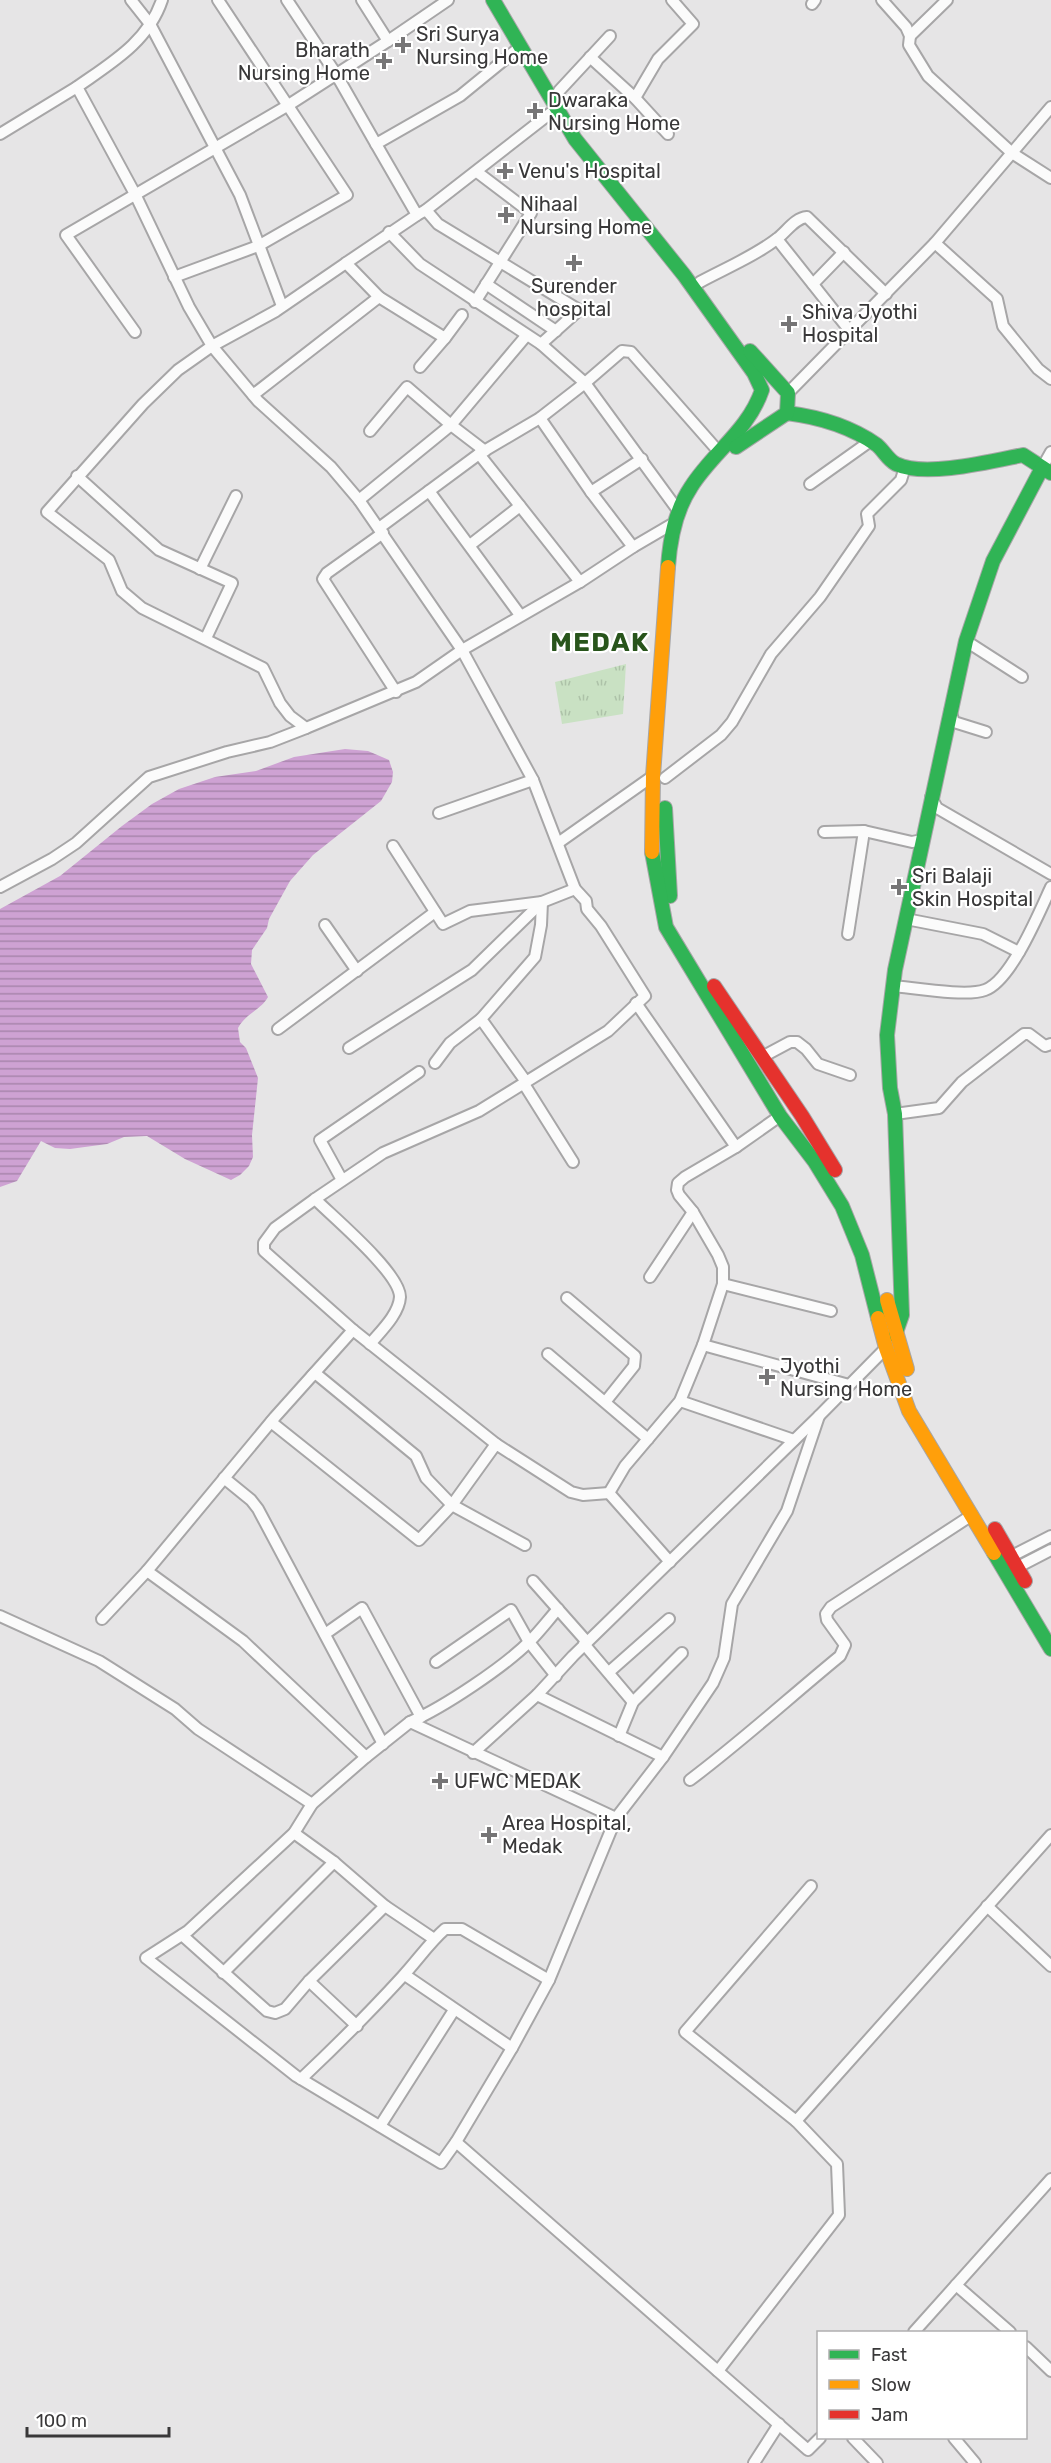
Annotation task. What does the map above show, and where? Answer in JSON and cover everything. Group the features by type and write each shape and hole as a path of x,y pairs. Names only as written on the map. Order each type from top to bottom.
{"main road":[{"path":"493,0 575,139 684,275 754,373 762,390 758,406 737,437 719,452 696,479 677,509 669,545 659,777 668,885 679,923 714,985 802,1116 854,1201 873,1251 901,1355 921,1406 1009,1565 1051,1649"},
{"path":"505,0 584,134 700,282 753,356 788,393 787,413"},
{"path":"885,1348 896,1333 902,1315 895,1114 890,1088 887,1035 893,986 931,797 966,641 993,561 1046,470 1023,455 991,463 925,468 904,467 896,464 877,445 837,424 812,415 787,413 743,441 720,459 697,491 686,514 678,566 652,859 666,927 780,1116 815,1162 842,1206 862,1255 885,1348 909,1411 972,1515 1051,1624"}],"street":[{"path":"131,0 150,24 240,195 282,306"},
{"path":"0,134 77,87 130,50 150,24 162,0"},
{"path":"174,278 258,246 347,195 218,0"},
{"path":"286,0 336,74 376,144 421,213 579,310 541,344"},
{"path":"362,0 388,41"},
{"path":"135,332 66,235 287,106 448,0"},
{"path":"635,98 657,59 693,24 672,0"},
{"path":"882,0 906,27 910,36 909,45 928,76 1012,153 1051,178"},
{"path":"910,36 947,0"},
{"path":"559,91 610,36"},
{"path":"376,144 460,96 520,47"},
{"path":"590,57 635,98 668,135"},
{"path":"77,87 135,194 174,278 212,346 254,395 331,467 359,500 462,650 533,780 575,889 586,901 587,909 601,926 645,996 608,1031 524,1084 473,1114 383,1153 342,1180 276,1228 264,1243 264,1251 370,1344 496,1444 570,1492 583,1495 609,1493"},
{"path":"788,393 934,243 1051,107"},
{"path":"306,728 290,716 280,703 263,668 142,608 123,591 109,560 47,512 77,476 170,378 212,346 282,306 389,232 421,213 557,108"},
{"path":"475,302 531,213 477,172"},
{"path":"700,282 777,239 800,219 807,217 886,294"},
{"path":"389,232 420,264 525,336 541,344 585,383 677,509"},
{"path":"777,239 850,331"},
{"path":"934,243 997,299 1003,326 1038,369 1051,379"},
{"path":"813,284 844,252"},
{"path":"346,263 380,297 445,338"},
{"path":"486,284 556,331"},
{"path":"254,395 380,297"},
{"path":"420,367 462,315"},
{"path":"359,500 451,425 525,336"},
{"path":"396,692 323,579 327,573 429,491 482,453 540,418 622,351 631,352 719,452"},
{"path":"370,431 407,387 482,453 520,506 580,582"},
{"path":"540,418 591,492 633,547"},
{"path":"810,484 869,442"},
{"path":"1046,470 1051,452"},
{"path":"591,492 642,459"},
{"path":"558,843 722,735 732,722 771,654 837,574 869,526 867,514 898,484 904,467"},
{"path":"77,476 159,550 232,583 206,638"},
{"path":"429,491 520,615"},
{"path":"200,569 236,496"},
{"path":"470,545 520,506"},
{"path":"0,887 52,860 76,843 149,777 227,752 270,742 396,692 416,682 462,650 580,582 674,523"},
{"path":"966,641 1022,677"},
{"path":"950,711 954,722 986,732"},
{"path":"439,813 533,780"},
{"path":"931,797 937,808 1051,873"},
{"path":"824,832 864,831 912,842 922,840"},
{"path":"848,934 864,831"},
{"path":"393,846 443,924 470,911 542,902 575,889"},
{"path":"893,986 965,992 984,991 999,982 1019,952 1051,887"},
{"path":"435,1063 450,1043 481,1019 535,957 542,925 542,902"},
{"path":"349,1048 472,970 542,902"},
{"path":"278,1029 435,912"},
{"path":"906,919 983,934 1019,952"},
{"path":"325,925 357,971"},
{"path":"636,1003 736,1147"},
{"path":"481,1019 524,1078 524,1084 573,1162"},
{"path":"895,1114 939,1108 962,1082 1024,1034 1029,1034 1046,1046 1051,1044"},
{"path":"762,1057 790,1042 797,1042 818,1064 850,1075"},
{"path":"342,1180 320,1140 419,1072"},
{"path":"609,1493 625,1466 680,1401 703,1345 723,1284 723,1267 718,1255 693,1212 679,1196 678,1183 780,1116"},
{"path":"315,1199 382,1264 398,1287 400,1298 395,1310 388,1323 370,1344"},
{"path":"650,1277 693,1212"},
{"path":"723,1284 831,1311"},
{"path":"567,1298 635,1356 634,1366 606,1401"},
{"path":"102,1619 147,1571 270,1422 354,1330"},
{"path":"703,1345 849,1385"},
{"path":"473,1753 537,1695 586,1643 819,1416 885,1348"},
{"path":"548,1354 648,1439"},
{"path":"312,1376 315,1372 416,1456 426,1478 452,1505 525,1545"},
{"path":"680,1401 794,1440"},
{"path":"558,1609 529,1641 462,1691 410,1722 366,1757 312,1804 294,1833 182,1935 146,1958 302,2079 441,2163 513,2048 549,1980 616,1818 663,1757 720,1671 732,1604 787,1511 819,1416"},
{"path":"270,1422 419,1540 452,1505 496,1444"},
{"path":"224,1478 251,1500 258,1509 383,1744"},
{"path":"609,1493 670,1562"},
{"path":"690,1780 734,1747 762,1720 840,1656 845,1645 827,1620 826,1614 837,1602 972,1515"},
{"path":"1009,1565 1051,1536"},
{"path":"1009,1565 1051,1550"},
{"path":"147,1571 243,1641 366,1757"},
{"path":"533,1581 633,1702"},
{"path":"324,1634 362,1608 421,1717"},
{"path":"436,1662 511,1610 529,1641 556,1676"},
{"path":"0,1616 99,1661 175,1709 198,1729 312,1804"},
{"path":"609,1672 669,1619"},
{"path":"619,1736 633,1702 682,1653"},
{"path":"537,1695 663,1757"},
{"path":"410,1722 616,1818"},
{"path":"294,1833 334,1862 385,1906 434,1939"},
{"path":"796,2121 1051,1834"},
{"path":"223,1973 334,1862"},
{"path":"718,2371 839,2215 837,2164 796,2121 684,2032 812,1886"},
{"path":"182,1935 267,2012 275,2013 285,2009 309,1981 385,1906"},
{"path":"987,1906 1051,1966"},
{"path":"302,2079 405,1975 445,1929 462,1929 549,1980"},
{"path":"405,1975 513,2048"},
{"path":"309,1981 357,2025"},
{"path":"380,2126 454,2010"},
{"path":"456,2142 808,2450 819,2439"},
{"path":"915,2331 1051,2179"},
{"path":"956,2285 1009,2331"},
{"path":"1027,2348 1051,2371"},
{"path":"754,2463 778,2424"},
{"path":"854,2439 877,2463"},
{"path":"955,2439 975,2463"}],"green space":[{"path":"626,664 623,714 562,724 555,682"}],"shaded area":[{"path":"345,749 368,751 389,760 393,772 392,782 381,801 313,855 290,881 269,919 267,928 252,950 251,964 268,997 238,1028 240,1042 246,1048 258,1078 252,1135 253,1157 249,1166 231,1180 185,1159 147,1136 124,1137 107,1144 70,1149 55,1148 41,1141 17,1181 0,1187 0,909 60,876 152,804 179,789 215,777 256,771 294,757"}],"traffic: fast":[{"path":"493,0 575,139 684,275 754,373 762,390 748,418 700,474 686,496 674,526 668,567"},
{"path":"736,447 787,413 788,393 750,351"},
{"path":"787,413 811,417 845,428 877,445 896,464 909,468 959,467 1023,455 1051,473"},
{"path":"895,1335 902,1315 895,1114 890,1088 887,1035 895,970 966,641 993,561 1042,468"},
{"path":"665,808 670,896"},
{"path":"652,852 666,927 780,1116 815,1162 842,1206 862,1255 878,1318"},
{"path":"994,1553 1051,1649"}],"traffic: slow":[{"path":"652,852 653,776 668,567"},
{"path":"887,1300 907,1369"},
{"path":"878,1318 886,1348 909,1411 994,1553"}],"traffic: jam":[{"path":"714,986 802,1116 835,1170"},
{"path":"995,1529 1025,1581"}],"place":[{"name":"Sri Surya Nursing Home","path":"403,45"},
{"name":"Bharath Nursing Home","path":"384,61"},
{"name":"Dwaraka Nursing Home","path":"535,111"},
{"name":"Venu's Hospital","path":"505,171"},
{"name":"Nihaal Nursing Home","path":"506,215"},
{"name":"Surender hospital","path":"574,263"},
{"name":"Shiva Jyothi Hospital","path":"789,324"},
{"name":"Sri Balaji Skin Hospital","path":"899,887"},
{"name":"Jyothi Nursing Home","path":"767,1377"},
{"name":"UFWC MEDAK","path":"440,1781"},
{"name":"Area Hospital, Medak","path":"489,1835"}],"district":[{"name":"MEDAK","path":"600,642"}]}
